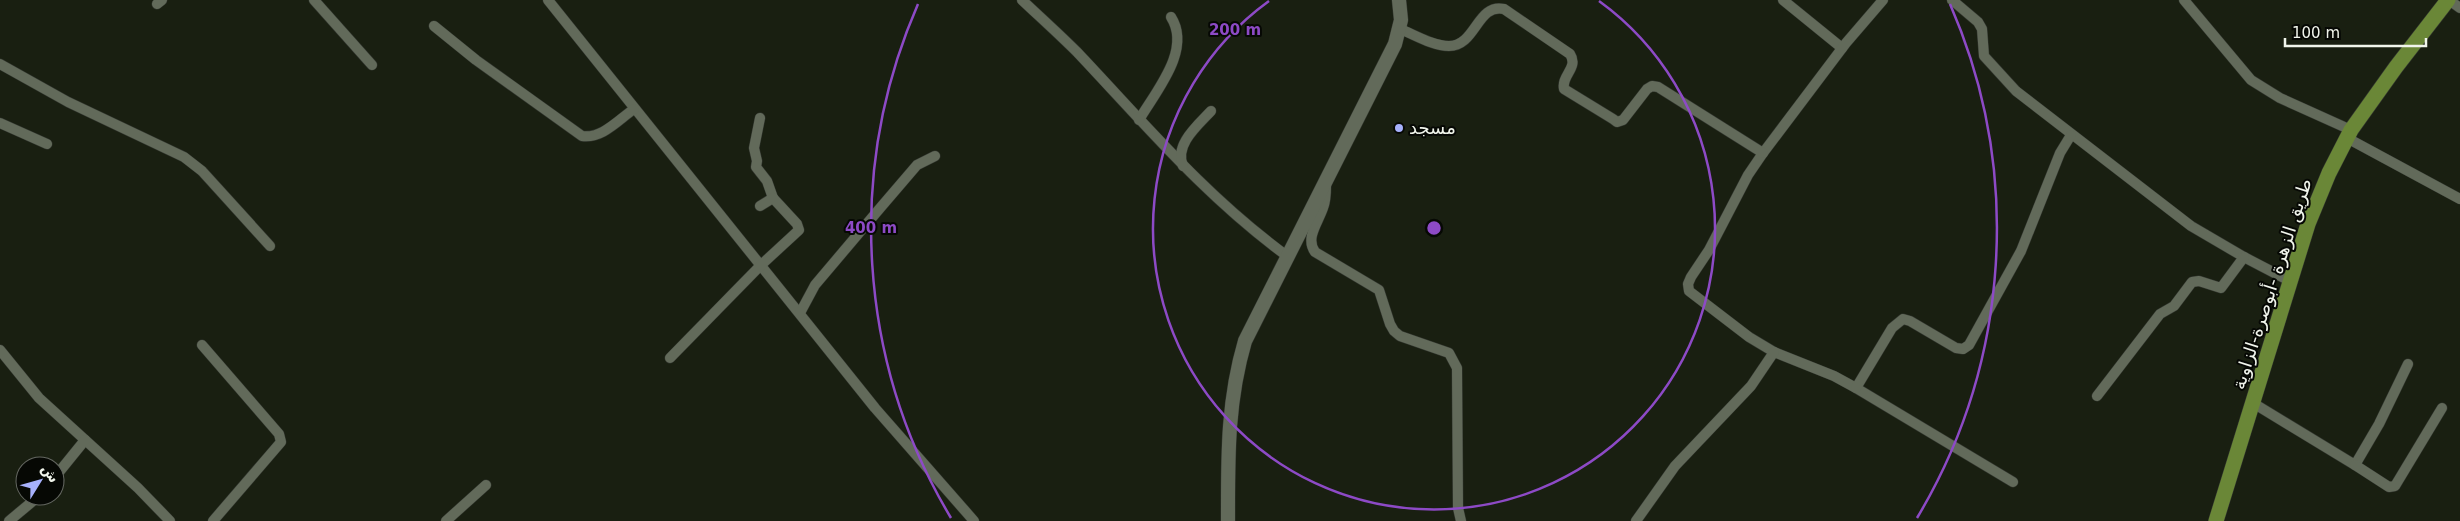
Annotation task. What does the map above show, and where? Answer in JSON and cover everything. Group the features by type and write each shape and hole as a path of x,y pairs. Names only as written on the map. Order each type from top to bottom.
{"main road":[{"path":"1228,521 1229,416 1236,374 1252,325 1400,29 1399,0"},
{"name":"طريق الزهرة -أبوصرة-الزاوية","path":"2216,521 2290,280 2318,198 2349,134 2396,67 2448,0"}],"street":[{"path":"314,0 372,64"},
{"path":"548,0 875,408 974,521"},
{"path":"1022,0 1075,51 1184,167 1247,227 1287,256"},
{"path":"1782,0 1842,48"},
{"path":"1883,0 1842,48 1762,153 1748,175 1709,250 1688,284 1689,292 1774,352 1827,373 1856,388 2012,482"},
{"path":"1952,0 1978,22 1982,29 1984,56 2005,81 2071,135 2192,226 2244,258 2290,280"},
{"path":"2184,0 2251,80 2280,98 2349,134 2460,199"},
{"path":"2448,0 2460,8"},
{"path":"1400,29 1440,45 1451,46 1468,38 1489,10 1495,7 1504,9 1570,54 1574,59 1574,65 1564,81 1564,89 1617,122 1623,120 1647,89 1652,86 1658,87 1762,153"},
{"path":"1139,120 1172,63 1178,43 1178,33 1171,17"},
{"path":"434,26 476,60 582,136 591,137 598,135 634,109"},
{"path":"0,64 68,102 184,157 202,171 270,246"},
{"path":"1184,167 1180,158 1181,150 1211,111"},
{"path":"670,358 761,265 799,230 798,224 773,198 767,180 756,167 757,161 754,148 760,118"},
{"path":"0,123 47,144"},
{"path":"1856,388 1892,328 1903,319 1910,321 1956,348 1963,349 1969,345 2021,251 2060,153 2071,135"},
{"path":"800,313 816,285 880,207 917,165 935,156"},
{"path":"1326,179 1324,206 1311,238 1311,246 1315,252 1378,290 1390,324 1400,336 1449,353 1454,360 1457,368 1458,508 1461,521"},
{"path":"760,206 773,198"},
{"path":"2098,396 2160,314 2174,306 2189,284 2199,281 2221,288 2244,258"},
{"path":"202,345 280,438 278,446 213,521"},
{"path":"0,350 39,398 138,488 170,521"},
{"path":"1636,521 1675,466 1751,386 1774,352"},
{"path":"2355,465 2379,424 2408,364"},
{"path":"2252,403 2390,487 2393,487 2442,408"},
{"path":"65,465 85,440"},
{"path":"446,521 486,486"},
{"path":"9,521 27,506"}],"place":[{"name":"مسجد","path":"1399,128"}]}
